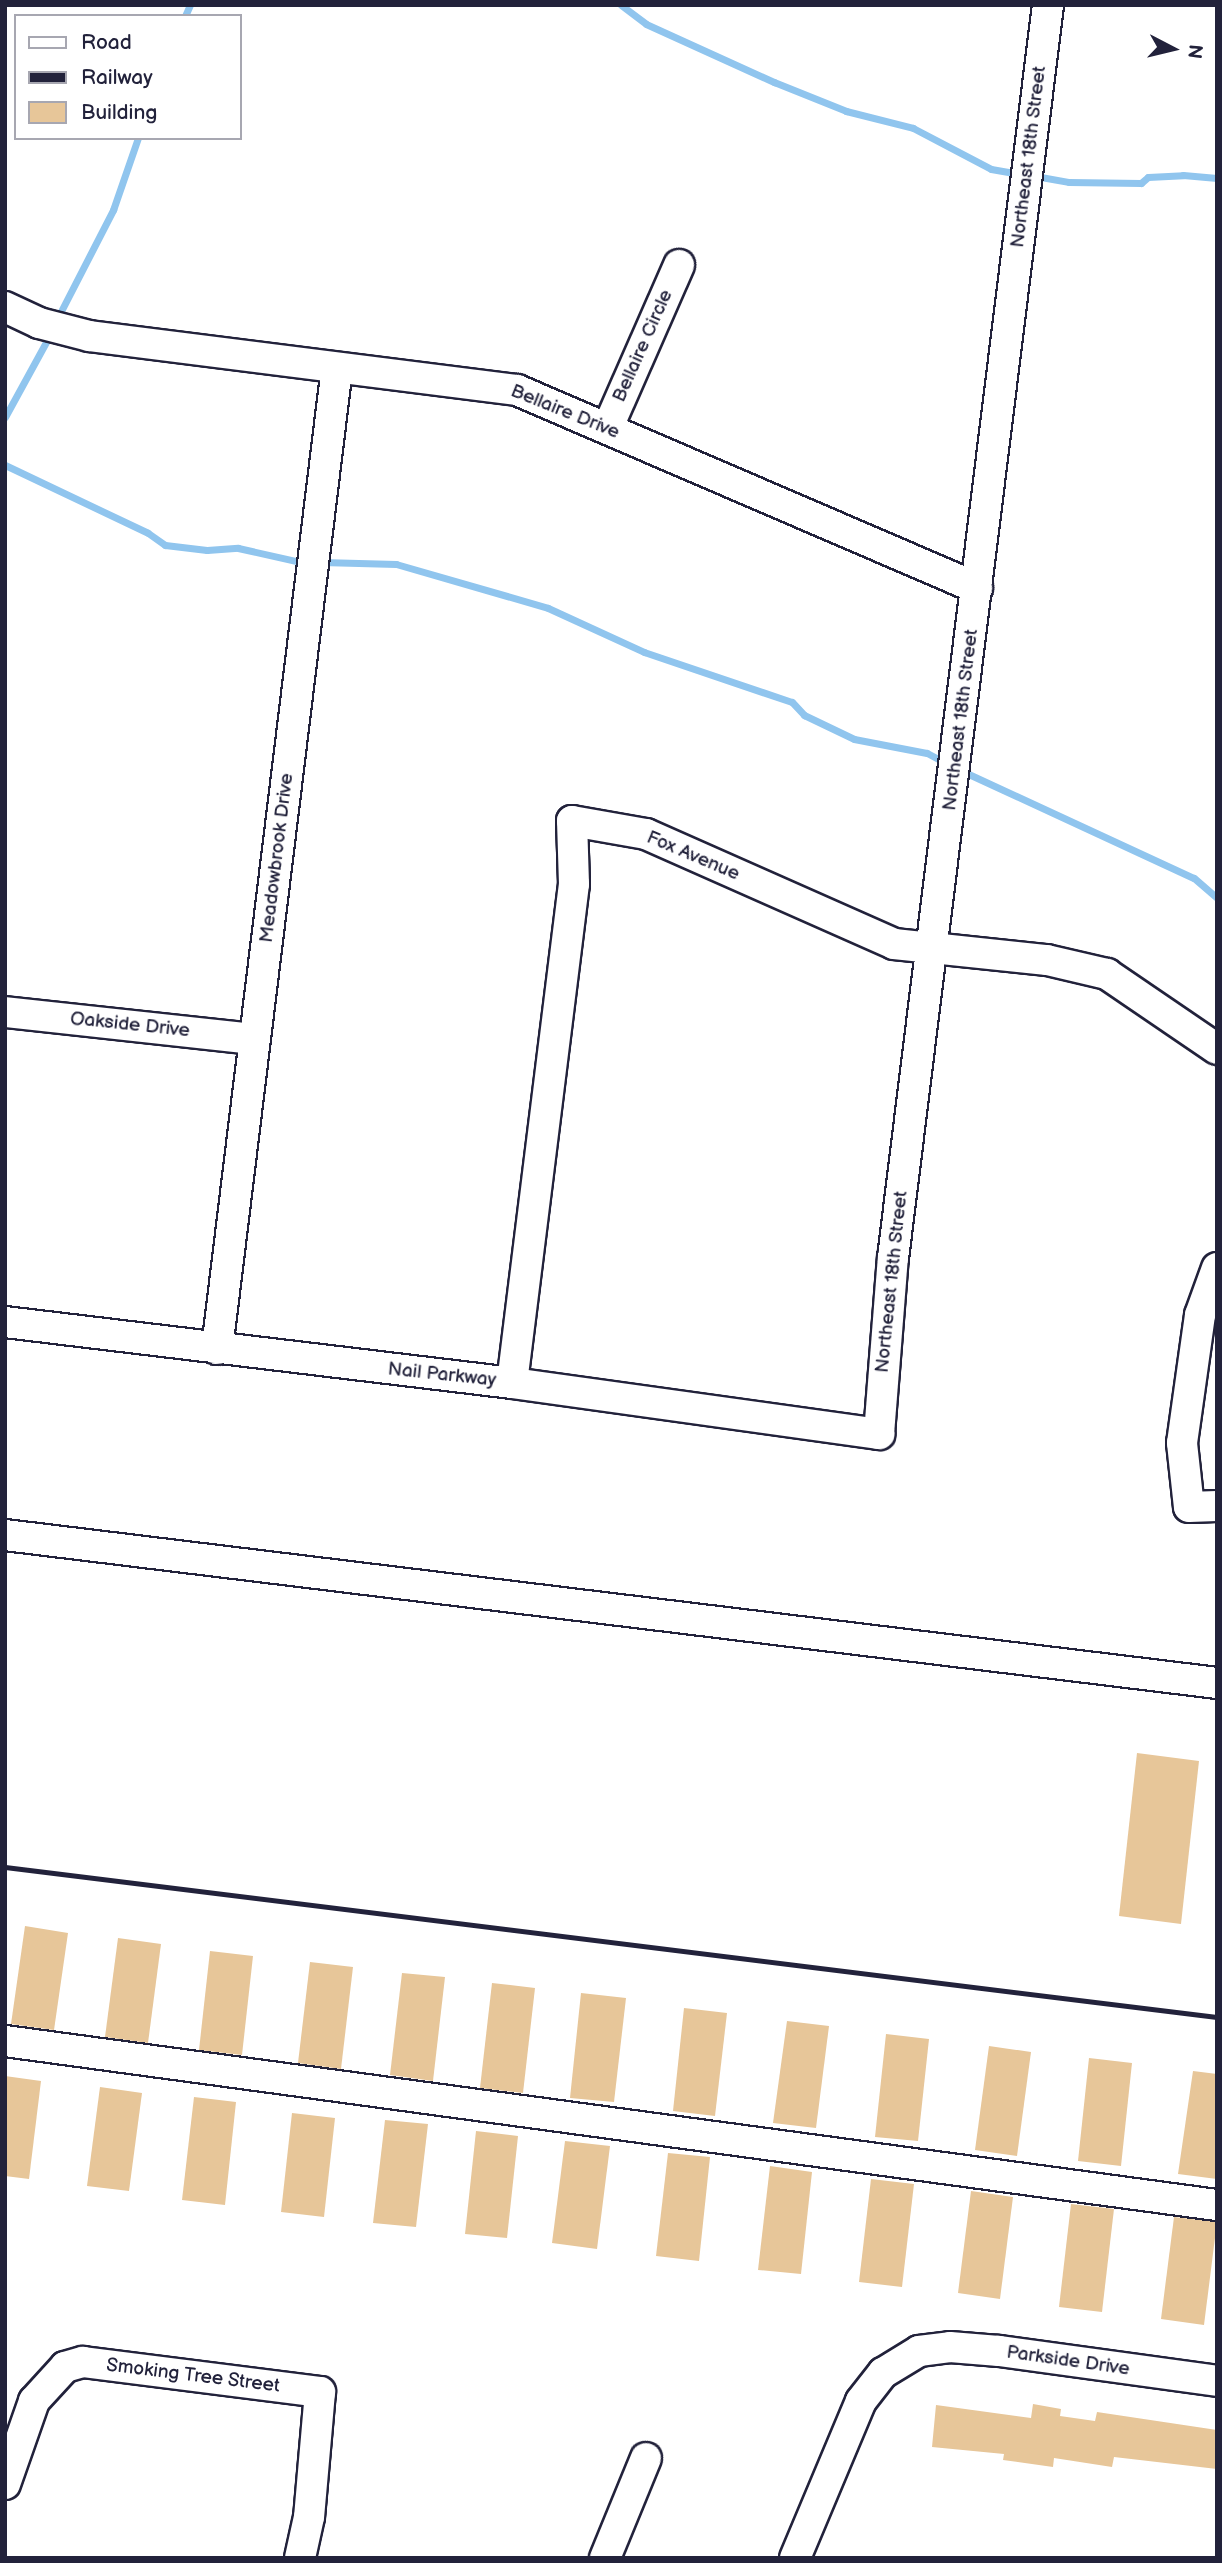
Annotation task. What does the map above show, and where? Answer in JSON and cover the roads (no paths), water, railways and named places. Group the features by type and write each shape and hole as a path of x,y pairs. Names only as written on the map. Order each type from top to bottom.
{"street":[{"name":"Northeast 18th Street","path":"879,1434 893,1258 1029,158 1042,7"},
{"name":"Bellaire Circle","path":"608,427 679,265"},
{"name":"Bellaire Drive","path":"5,307 39,323 89,337 502,387 608,427 977,587"},
{"name":"Meadowbrook Drive","path":"216,1349 337,368"},
{"name":"Fox Avenue","path":"512,1383 574,884 572,821 646,834 884,940 933,949 1046,960 1107,974 1217,1049"},
{"name":"Oakside Drive","path":"5,1012 255,1039"},
{"path":"1203,1506 1184,1430 1200,1315 1217,1268"},
{"name":"Nail Parkway","path":"5,1322 512,1383 879,1434"},
{"path":"5,1535 1217,1683"},
{"path":"5,2041 1217,2205"},
{"name":"Parkside Drive","path":"795,2558 861,2401 883,2372 919,2351 950,2347 999,2351 1217,2381"},
{"name":"Smoking Tree Street","path":"15,2424 44,2385 65,2367 83,2362 320,2392 311,2504 300,2558"},
{"path":"5,2484 15,2424"},
{"path":"605,2558 646,2458"}],"waterway":[{"path":"186,14 190,5"},
{"path":"621,5 646,24 774,82 846,111 913,128 991,169 1020,174"},
{"path":"57,319 113,210 137,140"},
{"path":"1035,176 1069,182 1141,183 1148,177 1183,175 1217,178"},
{"path":"5,417 51,333"},
{"path":"5,465 148,533 165,545 207,550 238,548 305,563"},
{"path":"321,562 396,564 548,608 644,652 792,702 804,715 854,739 927,753 948,764"},
{"path":"962,771 1194,878 1217,898"}],"railway":[{"path":"5,1867 1217,2017"}]}
